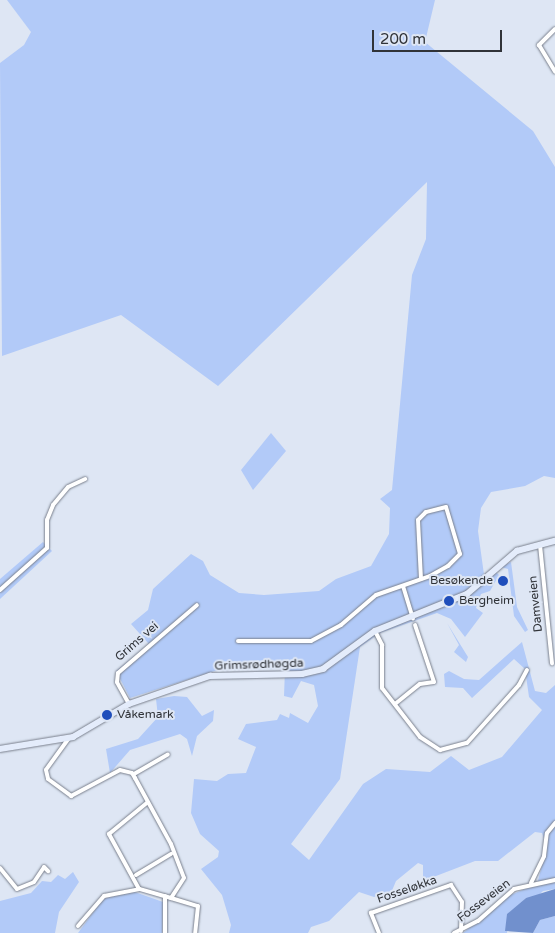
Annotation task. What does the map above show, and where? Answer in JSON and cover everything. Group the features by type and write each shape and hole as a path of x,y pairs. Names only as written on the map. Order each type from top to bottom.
{"main road":[{"name":"Grimsrødhøgda","path":"0,749 69,738 130,704 218,674 310,673 336,661 376,631 413,618 467,594 509,556 539,543 555,541"}],"street":[{"path":"555,29 539,45 555,72"},
{"path":"0,590 47,548 47,520 53,505 66,489 85,479"},
{"path":"238,641 311,641 342,625 376,594 421,579 459,557 452,513 446,507 426,512 418,520 421,579"},
{"name":"Damveien","path":"539,543 552,663"},
{"path":"403,586 413,618"},
{"name":"Grims vei","path":"130,704 117,682 118,672 197,605"},
{"path":"395,704 420,684 434,682 416,625"},
{"path":"376,631 382,650 380,684 426,742 452,750 470,739 527,670"},
{"path":"69,738 45,773 66,795 75,796 120,770 134,774 168,754"},
{"path":"134,774 171,844 171,854 185,880 171,898"},
{"path":"139,888 136,875 109,832 148,802"},
{"path":"530,883 544,856 547,833 555,823"},
{"path":"136,875 171,854"},
{"path":"0,868 17,889 34,882 44,867 48,871"},
{"name":"Fosseveien","path":"454,933 461,931 510,892 530,883 555,880"},
{"name":"Fosseløkka","path":"379,933 371,913 451,885 462,902 461,931"},
{"path":"78,926 104,896 139,888 198,906 195,933"},
{"path":"165,896 165,933"}],"shaded area":[{"path":"7,0 435,0 425,42 533,131 555,167 555,478 544,476 525,486 491,492 481,508 478,531 485,582 496,572 499,575 490,591 481,594 476,608 483,613 465,637 451,619 437,613 380,633 360,647 340,779 291,844 309,860 363,784 386,769 430,772 451,756 469,770 502,757 542,710 529,697 525,669 514,659 472,698 463,688 445,687 444,674 449,671 464,679 479,680 522,642 535,691 546,693 555,685 555,889 543,891 535,899 526,898 508,914 507,933 463,933 508,896 537,884 547,847 542,833 535,832 498,861 475,861 423,881 423,865 418,863 396,881 391,893 374,897 359,892 329,921 311,927 308,933 229,933 231,925 222,895 201,869 218,857 219,851 200,834 191,813 194,779 217,781 228,774 246,773 256,747 238,739 246,724 277,720 280,714 289,718 290,713 308,723 318,706 314,685 301,681 292,698 284,696 285,669 224,668 130,698 116,671 149,644 131,624 148,610 153,589 191,554 203,561 210,575 239,593 264,595 319,591 336,579 371,566 389,534 390,508 380,499 392,490 412,275 426,239 427,182 218,386 121,315 2,356 0,63 24,45 31,32"},
{"path":"271,433 286,451 253,490 241,470"},
{"path":"43,542 52,551 0,599 0,579"},
{"path":"511,562 517,607 528,630 525,632 514,616 508,569 501,567"},
{"path":"447,623 468,657 466,662 454,652 459,645"},
{"path":"174,696 187,697 202,716 214,710 213,721 197,736 192,756 187,739 180,734 130,750 110,773 106,749 138,739 158,717 156,699"},
{"path":"73,872 79,882 59,912 55,933 0,933 0,901 31,893 42,881 51,882 58,875 65,879"},
{"path":"555,889 555,916 540,920 533,933 505,931 507,914 526,898"},
{"path":"132,891 163,902 162,933 78,933 103,899"},
{"path":"555,916 555,933 533,933 540,920"}],"place":[{"name":"Besøkende","path":"503,581"},
{"name":"Bergheim","path":"449,601"},
{"name":"Våkemark","path":"107,715"}]}
